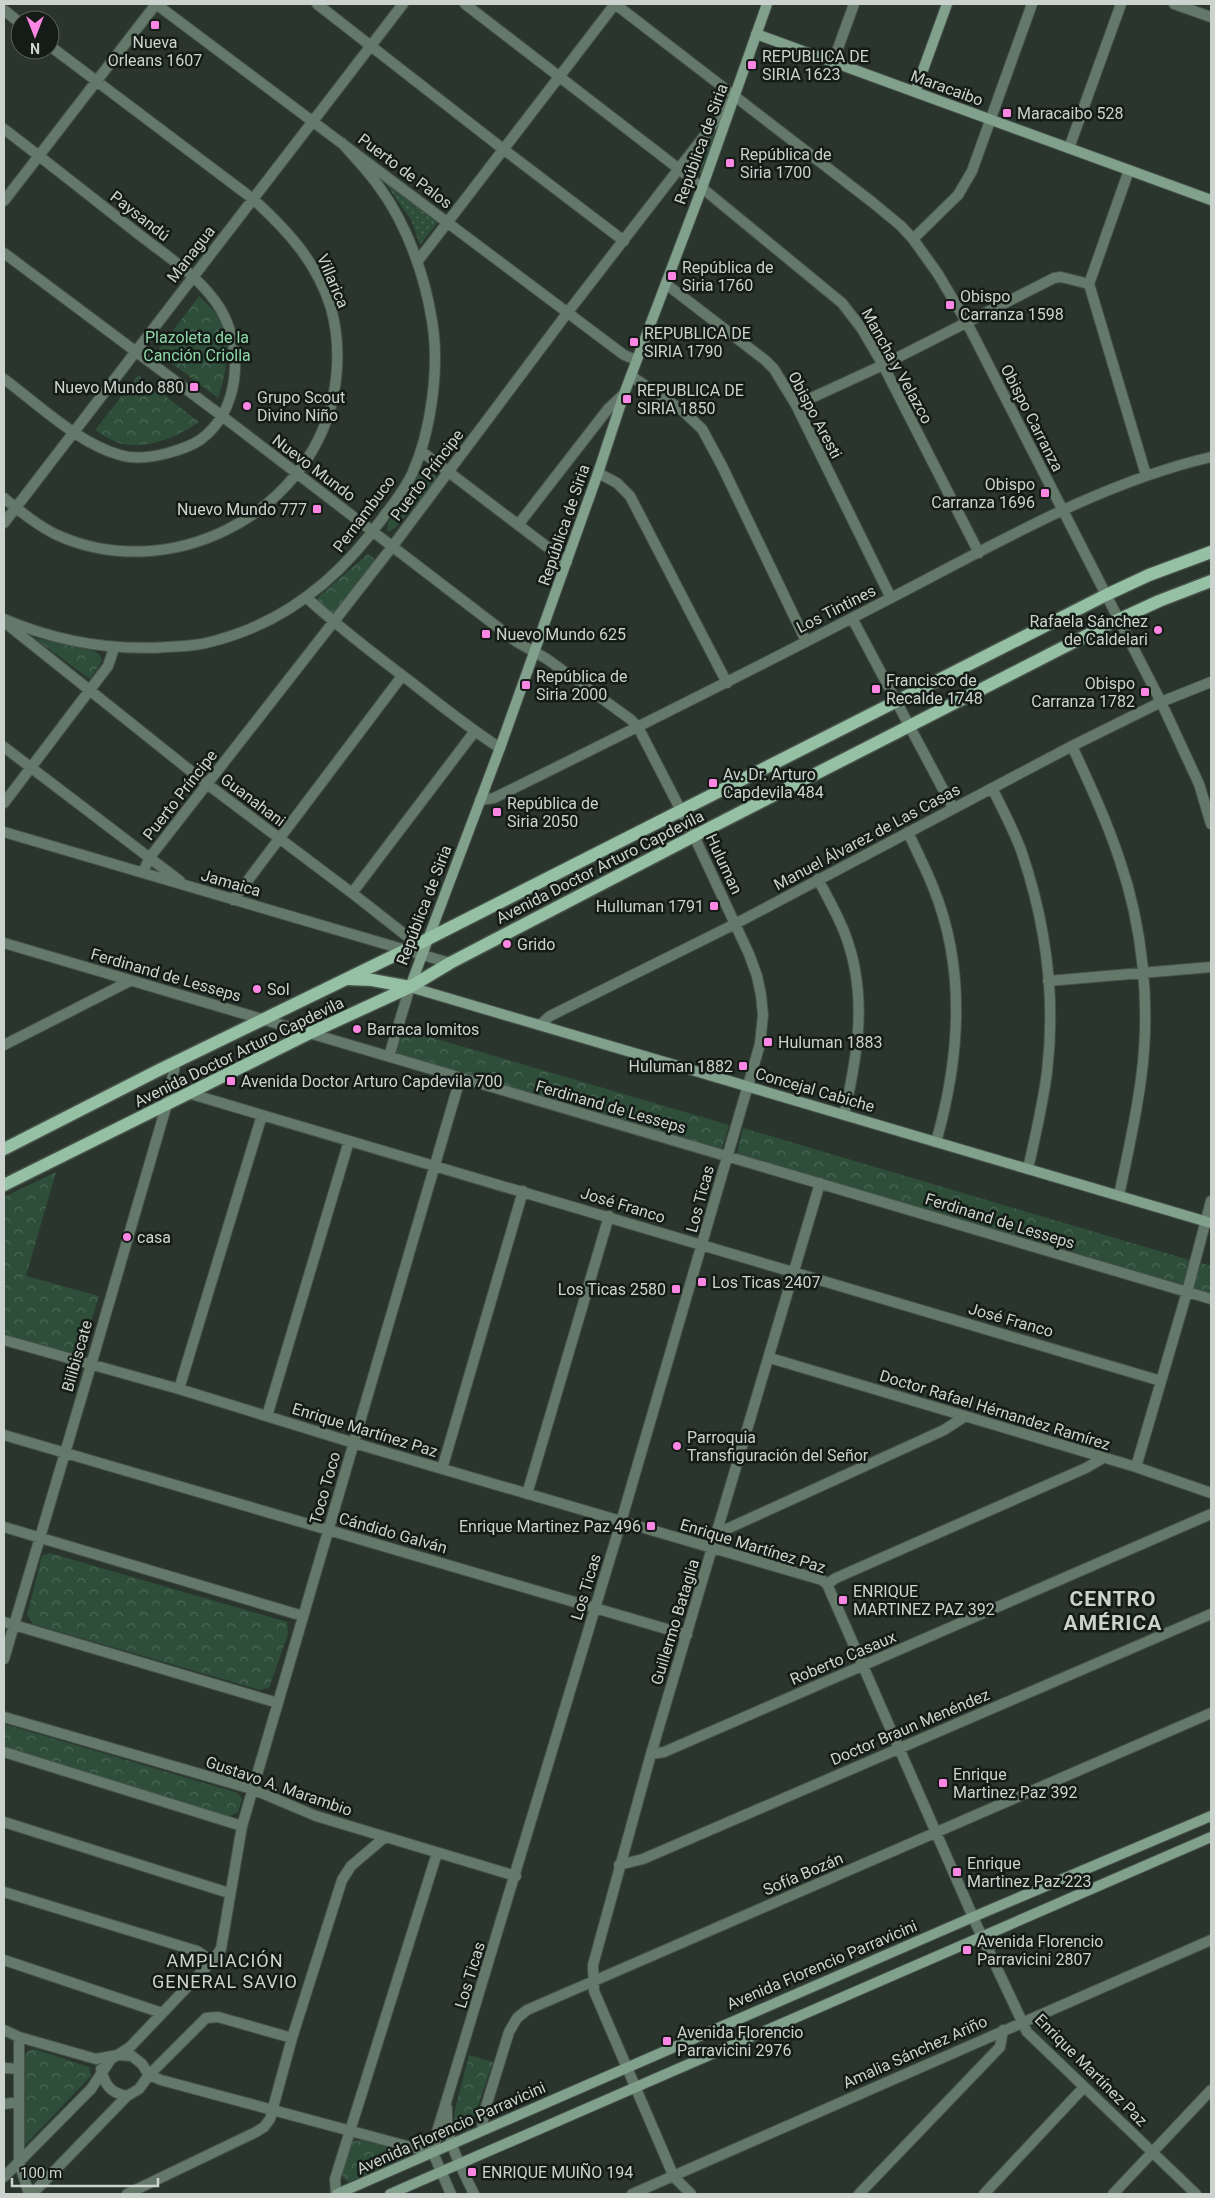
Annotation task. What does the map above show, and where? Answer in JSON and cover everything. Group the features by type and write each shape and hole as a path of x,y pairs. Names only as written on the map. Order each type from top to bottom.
{"main road":[{"path":"915,92 947,4"},
{"name":"República de Siria","path":"410,987 417,948 500,748 567,562 636,360 702,188 756,34 764,5"},
{"name":"Maracaibo","path":"756,34 1211,200"},
{"name":"Avenida Doctor Arturo Capdevila","path":"4,1148 344,979 417,948 1106,595 1149,575 1211,552"},
{"name":"Avenida Doctor Arturo Capdevila","path":"4,1185 191,1094 310,1033 410,987 450,964 694,836 1118,620 1188,589 1211,581"},
{"path":"344,979 372,980 410,987"},
{"name":"Concejal Cabiche","path":"410,987 1209,1222"},
{"name":"Avenida Florencio Parravicini","path":"336,2194 973,1916 1211,1816"},
{"path":"390,2194 1211,1837"}],"street":[{"path":"4,201 156,4"},
{"name":"Puerto de Palos","path":"156,4 624,354 636,360"},
{"path":"317,4 624,241"},
{"name":"Managua","path":"4,523 403,4"},
{"name":"Mancha y Velazco","path":"465,4 679,169 842,303 862,328 979,553"},
{"path":"417,262 615,4"},
{"name":"Obispo Carranza","path":"615,4 872,202 913,239 929,260 967,322 1161,702 1199,784 1211,824"},
{"path":"833,62 854,4"},
{"path":"913,239 958,195 972,172 1032,4"},
{"path":"1068,148 1121,4"},
{"path":"1174,4 1211,17"},
{"name":"Villarica","path":"4,498 55,534 73,541 105,548 133,552 166,550 214,537 241,523 267,505 296,475 319,437 331,404 337,367 336,330 324,290 306,255 282,225 252,199 60,54"},
{"name":"Puerto Príncipe","path":"142,872 150,857 392,547 568,312 735,95"},
{"name":"Paysandú","path":"4,129 193,277 221,309 234,346 234,376 228,402 222,416 199,440 180,450 160,455 138,458 120,455 101,448 75,432 4,379"},
{"name":"Pernambuco","path":"4,620 45,635 114,648 178,647 210,643 273,618 307,598 329,580 373,532 411,476 421,451 432,394 434,359 433,322 417,262 392,206 380,187 342,143"},
{"path":"1129,170 1089,284 1146,475"},
{"name":"Nuevo Mundo","path":"4,253 222,416 296,475 517,642 534,652"},
{"path":"796,405 882,365 1054,278 1061,277 1089,284"},
{"name":"Obispo Aresti","path":"666,284 765,360 774,369 796,405 891,598"},
{"path":"631,376 683,411 702,430 722,466 806,641"},
{"path":"518,525 608,409 624,394"},
{"path":"421,451 567,562"},
{"name":"Los Tintines","path":"480,800 494,798 727,683 1062,510 1146,475 1211,457"},
{"path":"598,473 617,483 630,496 727,683"},
{"path":"307,598 333,622 402,676 500,748"},
{"path":"852,618 953,808"},
{"name":"Guanahani","path":"4,620 207,784 408,936 417,948"},
{"path":"4,803 112,660 114,648"},
{"name":"Huluman","path":"534,652 547,659 638,727 682,811 757,976 763,1015 760,1044 749,1087"},
{"path":"234,900 278,838 402,676"},
{"name":"Manuel Álvarez de Las Casas","path":"540,1025 550,1016 735,924 1072,746 1161,702 1211,682"},
{"path":"352,893 475,731"},
{"path":"1072,746 1120,859 1132,903 1143,972 1144,1035 1142,1077 1136,1118 1119,1195"},
{"path":"4,747 186,886"},
{"path":"992,788 1020,848 1032,885 1040,921 1048,981 1050,1029 1047,1070 1043,1104 1028,1169"},
{"name":"Jamaica","path":"4,832 234,900 417,948 450,964"},
{"path":"908,832 933,888 940,909 947,933 954,983 956,1033 954,1062 951,1085 936,1142"},
{"path":"818,879 845,934 857,984 860,1030 852,1081 844,1115"},
{"name":"Ferdinand de Lesseps","path":"4,943 1211,1299"},
{"path":"1048,981 1211,967"},
{"path":"4,1046 130,981"},
{"name":"República de Siria","path":"389,1056 410,987"},
{"name":"Bilibiscate","path":"4,1659 8,1623 38,1537 91,1364 166,1106 176,1061"},
{"name":"Toco Toco","path":"118,2055 130,2047 212,1961 218,1954 223,1940 229,1892 242,1826 252,1789 460,1079"},
{"name":"Los Ticas","path":"433,2153 437,2132 516,1876 703,1244 727,1156 749,1087"},
{"name":"José Franco","path":"191,1094 349,1142 609,1216 1161,1381"},
{"path":"179,1389 262,1115"},
{"path":"267,1416 349,1142"},
{"name":"Guillermo Bataglia","path":"674,2177 594,1991 592,1981 595,1955 651,1754 770,1358 820,1183"},
{"path":"442,1469 523,1191"},
{"path":"1136,1467 1209,1222 1211,1201"},
{"path":"528,1494 609,1216"},
{"name":"Enrique Martínez Paz","path":"4,1340 179,1389 354,1443 822,1580 827,1584 864,1665 982,1938 1027,2032 1196,2194"},
{"name":"Doctor Rafael Hérnandez Ramírez","path":"770,1358 1136,1467 1211,1493"},
{"path":"718,1533 944,1430 964,1417"},
{"name":"Cándido Galván","path":"4,1435 687,1635"},
{"path":"827,1584 836,1578 1086,1468 1103,1458"},
{"name":"Roberto Casaux","path":"651,1754 664,1752 1211,1514"},
{"path":"4,1526 304,1616"},
{"name":"Doctor Braun Menéndez","path":"619,1865 643,1859 1211,1614"},
{"path":"8,1623 278,1703"},
{"name":"Sofía Bozán","path":"482,2130 484,2113 509,2032 517,2018 527,2010 1211,1713"},
{"name":"Gustavo A. Marambio","path":"4,1717 252,1789 306,1813 516,1876"},
{"path":"4,1752 242,1826"},
{"path":"4,1822 229,1892"},
{"path":"127,2194 264,2127 269,2122 292,2038 344,1875 350,1866 385,1837"},
{"path":"336,2194 335,2179 437,1853"},
{"path":"4,1892 197,1951 212,1961"},
{"name":"Amalia Sánchez Ariño","path":"632,2194 1002,2030 1211,1940"},
{"path":"4,1960 162,2013"},
{"path":"20,2037 18,2162 30,2194 127,2096 139,2089 149,2075 206,2018 218,2017 292,2038"},
{"path":"4,2030 20,2037 96,2059 118,2055 132,2056 137,2059 149,2075 433,2153 451,2194"},
{"path":"859,2194 1000,2047 1002,2030"},
{"path":"4,2177 91,2089 102,2072 118,2055"},
{"path":"96,2059 106,2085 110,2089 127,2096"},
{"path":"4,2068 18,2069"},
{"path":"984,2194 1084,2087"},
{"path":"1112,2194 1211,2090"},
{"name":"Los Ticas","path":"448,2095 447,2118 451,2145 474,2194"},
{"path":"4,2104 19,2102"},
{"path":"674,2177 691,2194"}],"green space":[{"path":"718,124 702,175 687,165"},
{"path":"384,181 438,222 420,245 411,220"},
{"name":"Plazoleta de la Canción Criolla","path":"199,296 216,313 225,332 226,366 218,398 157,352"},
{"path":"138,375 199,422 170,438 137,445 126,445 116,442 95,430"},
{"path":"422,467 439,478 395,528 387,532 388,523"},
{"path":"368,554 377,561 334,615 318,601 318,597"},
{"path":"34,638 94,651 100,655 102,661 90,679"},
{"path":"403,1029 729,1125 722,1149 395,1057"},
{"path":"743,1128 1193,1261 1184,1285 741,1156 737,1154"},
{"path":"56,1172 26,1276 99,1296 80,1356 4,1335 4,1197"},
{"path":"1201,1263 1211,1266 1211,1295 1193,1289"},
{"path":"50,1553 287,1622 288,1634 269,1688 260,1690 33,1624 27,1615 42,1556"},
{"path":"4,1724 238,1793 242,1799 238,1812 228,1817 4,1746"},
{"path":"34,2049 89,2067 91,2076 25,2145 25,2055 28,2051"},
{"path":"469,2055 493,2062 470,2129 466,2131 458,2129 454,2113"},
{"path":"361,2140 405,2151 409,2157 349,2182 343,2178 345,2159 353,2141"}],"place":[{"name":"Nueva Orleans 1607","path":"155,25"},
{"name":"REPUBLICA DE SIRIA 1623","path":"752,65"},
{"name":"Maracaibo 528","path":"1007,113"},
{"name":"República de Siria 1700","path":"730,163"},
{"name":"República de Siria 1760","path":"672,276"},
{"name":"Obispo Carranza 1598","path":"950,305"},
{"name":"REPUBLICA DE SIRIA 1790","path":"634,342"},
{"name":"Nuevo Mundo 880","path":"194,387"},
{"name":"REPUBLICA DE SIRIA 1850","path":"627,399"},
{"name":"Grupo Scout Divino Niño","path":"247,406"},
{"name":"Obispo Carranza 1696","path":"1045,493"},
{"name":"Nuevo Mundo 777","path":"317,509"},
{"name":"Rafaela Sánchez de Caldelari","path":"1158,630"},
{"name":"Nuevo Mundo 625","path":"486,634"},
{"name":"República de Siria 2000","path":"526,685"},
{"name":"Francisco de Recalde 1748","path":"876,689"},
{"name":"Obispo Carranza 1782","path":"1145,692"},
{"name":"Av. Dr. Arturo Capdevila 484","path":"713,783"},
{"name":"República de Siria 2050","path":"497,812"},
{"name":"Hulluman 1791","path":"714,906"},
{"name":"Grido","path":"507,944"},
{"name":"Sol","path":"257,989"},
{"name":"Barraca lomitos","path":"357,1029"},
{"name":"Huluman 1883","path":"768,1042"},
{"name":"Huluman 1882","path":"743,1066"},
{"name":"Avenida Doctor Arturo Capdevila 700","path":"231,1081"},
{"name":"casa","path":"127,1237"},
{"name":"Los Ticas 2407","path":"702,1282"},
{"name":"Los Ticas 2580","path":"676,1289"},
{"name":"Parroquia Transfiguración del Señor","path":"677,1446"},
{"name":"Enrique Martinez Paz 496","path":"651,1526"},
{"name":"ENRIQUE MARTINEZ PAZ 392","path":"843,1600"},
{"name":"Enrique Martinez Paz 392","path":"943,1783"},
{"name":"Enrique Martinez Paz 223","path":"957,1872"},
{"name":"Avenida Florencio Parravicini 2807","path":"967,1950"},
{"name":"Avenida Florencio Parravicini 2976","path":"667,2041"},
{"name":"ENRIQUE MUIÑO 194","path":"472,2172"}],"district":[{"name":"CENTRO AMÉRICA","path":"1113,1611"},
{"name":"AMPLIACIÓN GENERAL SAVIO","path":"225,1970"}]}
